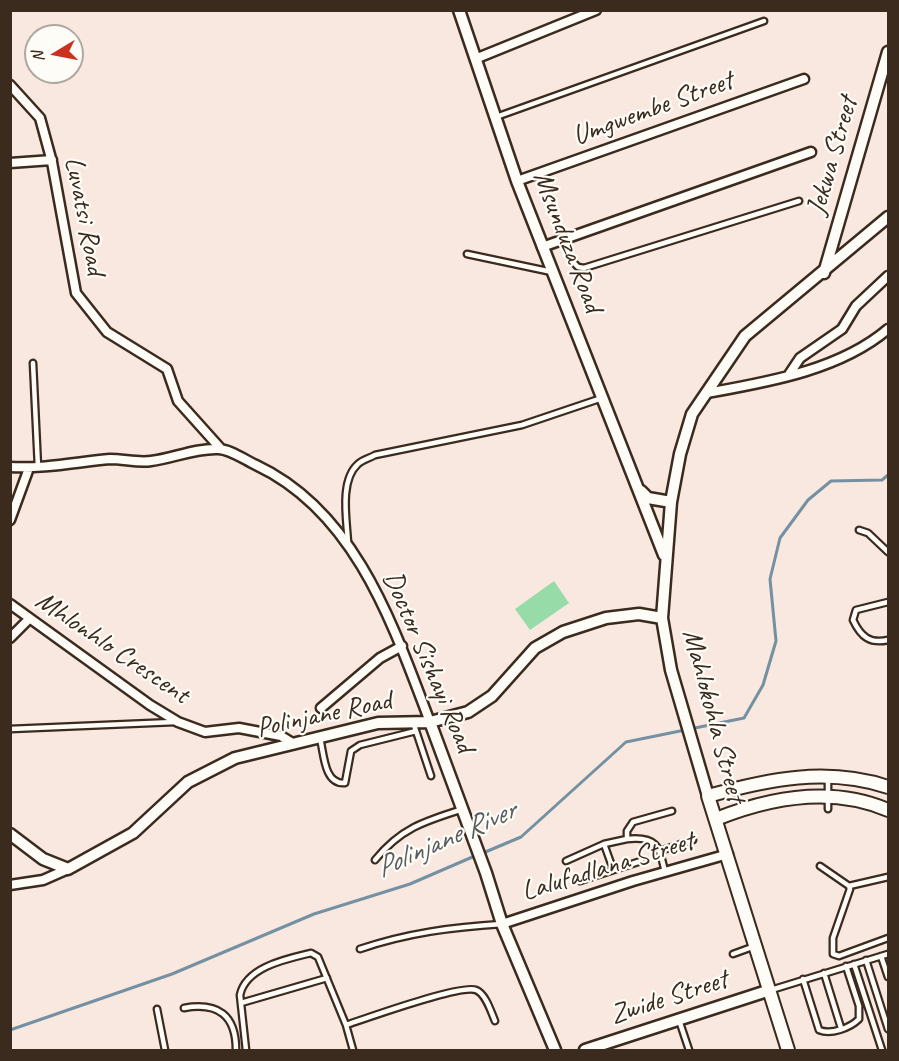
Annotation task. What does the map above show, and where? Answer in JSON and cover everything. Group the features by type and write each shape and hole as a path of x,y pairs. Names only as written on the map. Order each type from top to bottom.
{"main road":[{"path":"708,796 784,777 828,776 888,787"},
{"name":"Mahlokohla Street","path":"708,796 728,855 767,991 788,1050"},
{"path":"716,819 765,802 796,796 828,803 888,810"}],"street":[{"name":"Msunduza Road","path":"459,10 542,247 665,558"},
{"path":"475,59 596,10"},
{"name":"Jekwa Street","path":"824,273 888,52"},
{"name":"Umgwembe Street","path":"518,182 804,80"},
{"name":"Luvatsi Road","path":"10,85 40,118 52,160 76,293 107,332 167,369 178,401 221,449"},
{"path":"542,247 811,152"},
{"path":"10,163 52,160"},
{"name":"Mahlokohla Street","path":"708,796 683,717 665,642 662,618 671,502 692,414 745,336 824,273 888,217"},
{"path":"788,376 800,358 842,329 856,306 888,276"},
{"path":"707,393 752,386 788,376 866,347 888,329"},
{"name":"Doctor Sishayi Road","path":"10,467 34,468 113,459 148,462 195,450 221,449 280,477 316,505 348,543 402,645 471,831 502,924 555,1050"},
{"path":"10,520 34,468"},
{"path":"638,489 648,498 671,502"},
{"name":"Mhlonhlo Crescent","path":"10,604 150,705 178,722 205,732 239,728 271,734 281,736 294,744"},
{"name":"Polinjane Road","path":"68,869 133,833 188,783 236,758 378,723 415,727 468,712 492,696 535,648 563,632 617,617 639,614 662,618"},
{"path":"10,638 29,619"},
{"path":"321,708 358,676 402,645"},
{"path":"10,834 43,859 68,869"},
{"name":"Lalufadlana Street","path":"502,924 665,872 728,855"},
{"path":"10,885 43,880 68,869"},
{"name":"Zwide Street","path":"585,1050 767,991"}],"lane":[{"path":"495,118 764,21"},
{"path":"565,239 571,260 578,267 584,268 799,201"},
{"path":"467,254 552,272"},
{"path":"33,363 34,468"},
{"path":"348,543 346,501 350,477 358,464 375,455 522,425 602,398"},
{"path":"859,530 868,533 888,552"},
{"path":"888,602 856,610 853,620 865,638 874,642 888,640"},
{"path":"10,729 178,722"},
{"path":"320,738 328,773 332,781 338,784 345,783 351,751 360,745 415,727 430,776"},
{"path":"828,776 828,803"},
{"path":"375,860 400,834 420,823 463,809"},
{"path":"627,839 627,831 633,822 672,811"},
{"path":"566,861 604,844 647,838 660,851 665,872"},
{"path":"660,851 693,840"},
{"path":"604,844 613,869"},
{"path":"580,881 641,861"},
{"path":"820,866 849,886 888,877"},
{"path":"849,886 849,896 833,938 833,954 839,956 888,938"},
{"path":"360,949 386,940 444,928 502,924"},
{"path":"733,954 755,946"},
{"path":"246,1050 241,1003 242,986 250,976 292,958 315,953 346,1025 353,1050"},
{"path":"767,991 888,954"},
{"path":"881,956 888,977"},
{"path":"866,960 888,1029"},
{"path":"854,964 882,1050"},
{"path":"803,979 819,1030 829,1032 853,1025 859,1019 859,1006 846,966"},
{"path":"824,973 841,1028"},
{"path":"241,1003 327,978"},
{"path":"346,1025 446,994 473,989 480,992 495,1021"},
{"path":"184,1008 206,1005 217,1008 227,1017 233,1027 236,1050"},
{"path":"157,1009 165,1050"},
{"path":"679,1020 689,1050"}],"green space":[{"path":"554,581 569,603 530,630 515,609"}],"waterway":[{"name":"Polinjane River","path":"483,853 521,837 626,742 744,718 763,685 776,641 770,579 780,538 808,500 831,481 882,480 888,475"},
{"name":"Polinjane River","path":"10,1030 172,974 314,914 410,884 477,855"}]}
